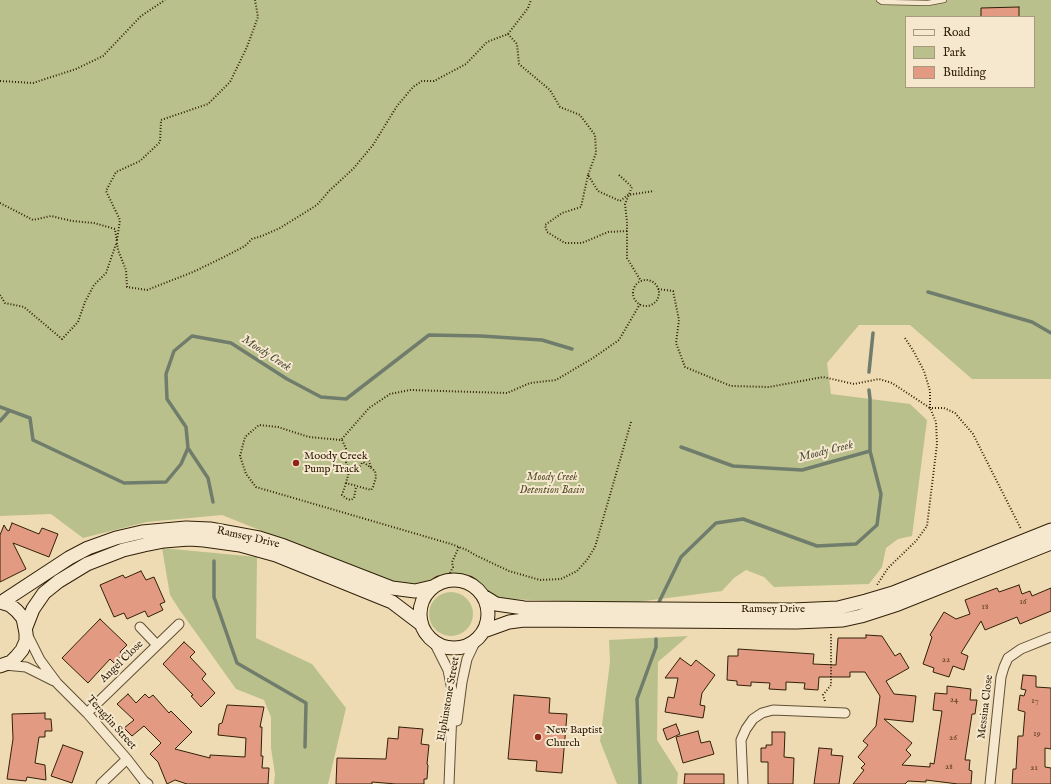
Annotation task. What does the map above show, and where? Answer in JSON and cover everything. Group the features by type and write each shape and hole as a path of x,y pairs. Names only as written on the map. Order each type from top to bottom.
{"main road":[{"name":"Ramsey Drive","path":"1,602 51,569 88,548 116,538 142,532 180,528 210,529 259,538 284,546 392,588 415,591 432,587"},
{"name":"Ramsey Drive","path":"483,596 496,604 524,608 793,610 838,608 893,593 1051,530"},
{"name":"Ramsey Drive","path":"1,666 10,662 22,650 26,641 26,630 33,609 44,593 59,581 87,564 123,550 164,541 189,539 222,541 276,555 392,602 421,624"},
{"name":"Ramsey Drive","path":"480,636 509,622 524,620 796,622 843,620 898,604 1051,544"},
{"path":"454,579 466,581 476,587 483,596 487,604 487,623 480,636 467,646 456,648 444,647 434,642 426,634 421,624 419,614 425,594 432,587 454,579"},
{"path":"1,602 10,605 18,611 23,618 26,630"}],"street":[{"name":"Angel Close","path":"87,713 179,624"},
{"name":"Angel Close","path":"140,627 157,645"},
{"name":"Teraglin Street","path":"26,630 40,660 57,683 87,713 146,783"},
{"name":"Elphinstone Street","path":"449,764 467,659 480,636"},
{"name":"Messina Close","path":"990,784 1001,677 1004,667 1008,658 1021,648 1051,637"},
{"name":"Elphinstone Street","path":"434,642 448,670 452,690 449,784"},
{"name":"Teraglin Street","path":"1,666 26,667 57,683"},
{"path":"743,784 741,740 753,719 762,713 773,710 844,713"},
{"path":"101,784 126,758"}],"lane":[{"path":"880,0 882,2 928,3 944,0"}],"path":[{"path":"0,81 33,83 76,69 103,56 141,16 165,0"},
{"path":"0,296 4,303 24,307 62,339 78,322 85,302 94,284 106,273 117,243 120,220 106,191 116,172 140,161 160,142 161,120 208,104 230,82 247,47 258,17 255,0"},
{"path":"0,203 33,220 51,216 72,221 94,223 115,229 118,250 126,270 127,288 147,290 194,272 245,246 252,239 280,228 317,204 353,169 373,145 397,106 413,87 422,81 434,81 466,64 487,42 508,34 528,8 531,0"},
{"path":"508,34 517,44 519,64 550,90 560,107 580,115 595,134 596,153 588,175 581,207 562,213 546,225 547,232 565,242 582,243 608,232 627,231"},
{"path":"588,175 598,192 620,201 628,195 654,191"},
{"path":"619,175 632,187 625,204 628,258 641,281"},
{"path":"645,280 654,282 658,289 658,297 653,304 640,304 633,295 635,286 641,281 645,280"},
{"path":"658,289 674,291 679,320 676,343 685,367 730,386 769,387 823,377 854,384 879,379 892,383 930,408 944,408 955,413 973,434 1026,540"},
{"path":"341,440 369,408 390,394 410,390 507,393 530,383 556,380 593,358 619,340 640,304"},
{"path":"866,601 888,568 916,541 926,526 937,444 936,422 930,408 930,391 924,371 914,352 904,338"},
{"path":"341,440 309,437 278,427 259,425 245,437 240,456 246,474 256,488 459,547 509,571 540,580 561,579 577,571 587,560 595,547 631,422"},
{"path":"341,440 349,455"},
{"path":"349,455 366,453 371,467"},
{"path":"349,455 346,462 350,468 342,495 351,500 354,498 356,486"},
{"path":"346,483 371,490 372,488 376,473 371,467 362,461 359,455"},
{"path":"350,468 358,468 362,461"},
{"path":"446,581 453,567 452,562 459,547"},
{"path":"828,712 823,695 831,685 831,633"}],"green space":[{"name":"Moody Creek Detention Basin","path":"0,0 1051,0 1051,379 972,379 910,325 859,325 827,363 831,394 910,404 927,420 912,536 898,539 886,548 882,567 869,584 774,587 764,577 746,570 734,578 722,591 629,603 501,599 484,588 456,574 406,586 332,559 222,515 147,522 83,538 51,514 0,516"},
{"path":"162,548 257,557 256,638 312,664 346,708 328,784 274,784 275,774 271,748 271,717 264,700 236,689 179,609 170,595"},
{"path":"447,592 455,592 460,593 467,598 472,605 472,623 467,630 460,635 447,636 439,633 432,626 429,618 429,610 432,602 439,595"},
{"path":"688,636 658,662 657,740 678,773 677,784 617,784 600,741 610,662 609,640"}],"building":[{"path":"1019,7 1019,16 981,16 981,8"},
{"path":"12,523 39,534 42,528 58,534 49,557 13,543 26,569 0,582 0,535 4,525 9,531"},
{"path":"141,571 146,580 154,577 165,602 160,604 163,610 148,617 145,611 127,619 124,613 114,617 100,585 123,575 125,578"},
{"path":"1019,585 1022,594 1030,591 1032,596 1051,588 1051,611 1020,624 1017,617 985,630 981,621 961,653 968,656 964,670 953,666 949,677 933,672 934,668 923,664 932,637 930,635 944,612 956,619 970,614 965,600 997,588 999,592"},
{"path":"100,619 127,645 120,652 122,655 114,663 110,659 88,683 62,658"},
{"path":"866,635 882,636 895,656 900,653 909,668 886,681 894,694 916,696 913,722 884,719 912,743 906,750 911,755 902,765 930,767 930,763 934,764 942,711 933,710 935,693 947,694 947,686 971,689 970,700 977,700 975,714 972,714 965,760 970,760 969,770 972,771 971,784 926,780 926,782 908,781 905,784 853,784 864,770 861,768 865,764 858,757 868,745 863,741 876,726 880,696 865,672 850,672 850,677 819,677 818,690 804,689 805,683 786,682 786,690 769,689 770,683 751,682 751,686 737,685 737,681 727,680 728,656 738,656 738,649 814,654 813,664 836,665 838,638 866,638"},
{"path":"184,642 195,652 190,657 206,674 202,679 215,693 201,707 191,696 193,695 163,664"},
{"path":"680,658 691,666 696,660 715,675 702,693 700,705 705,706 703,718 665,712 668,697 674,698 678,678 665,678"},
{"path":"1023,675 1036,676 1036,687 1051,688 1051,749 1045,748 1045,767 1051,768 1051,784 1012,784 1013,769 1016,769 1018,736 1023,736 1025,712 1018,710 1020,695 1024,696 1026,690 1021,689"},
{"path":"128,694 136,703 145,694 149,698 153,695 169,713 171,711 192,732 175,749 210,758 210,755 245,757 246,738 218,735 219,724 222,723 227,705 264,707 260,727 262,727 261,756 263,756 262,768 269,768 268,784 187,784 175,780 167,784 158,762 150,754 161,743 144,726 132,736 124,728 134,720 117,704"},
{"name":"New Baptist Church","path":"514,695 550,698 549,713 567,714 562,773 536,771 537,761 508,759"},
{"path":"45,713 45,719 51,719 52,731 45,731 45,737 39,737 35,763 45,765 46,780 27,777 26,781 7,779 13,739 12,714"},
{"path":"676,724 680,734 667,740 663,729"},
{"path":"399,727 423,729 421,744 429,745 427,779 424,779 424,784 372,782 372,784 336,784 337,758 386,759 388,738 398,739"},
{"path":"698,731 701,743 710,741 714,754 683,763 676,737"},
{"path":"772,732 785,732 784,757 794,758 793,784 768,784 768,762 761,762 761,748 766,748 766,745 772,745"},
{"path":"63,745 83,752 72,783 51,776"},
{"path":"819,748 832,749 831,755 843,756 839,784 814,784"},
{"path":"685,774 724,774 724,784 684,784"}],"waterway":[{"name":"Moody Creek","path":"928,292 1032,322 1051,333"},
{"name":"Moody Creek","path":"869,372 873,333"},
{"name":"Moody Creek","path":"0,407 30,418 33,440 124,483 166,482 181,464 188,448 186,427 167,399 166,374 174,351 192,336 231,343 287,379 321,397 346,399 429,335 481,336 542,340 572,349"},
{"name":"Moody Creek","path":"869,390 870,399"},
{"path":"659,602 681,557 716,523 743,519 817,546 856,544 877,525 881,494 870,451 870,398"},
{"path":"0,421 9,411"},
{"name":"Moody Creek","path":"681,447 733,466 802,470 870,451 870,449"},
{"path":"188,448 208,478 213,502"},
{"path":"214,561 214,597 237,663 306,703 305,747"},
{"path":"640,784 637,699 656,647 656,639"}],"place":[{"name":"Moody Creek Pump Track","path":"296,463"},
{"name":"New Baptist Church","path":"538,737"}]}
